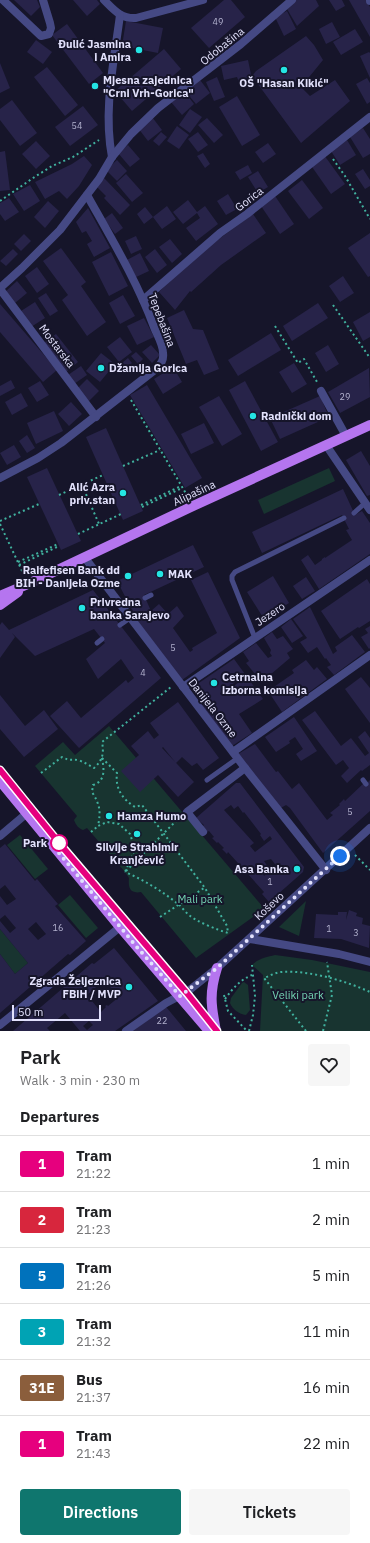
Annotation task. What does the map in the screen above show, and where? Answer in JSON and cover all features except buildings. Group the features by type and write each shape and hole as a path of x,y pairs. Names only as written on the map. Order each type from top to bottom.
{"main road":[{"name":"Alipašina","path":"0,596 370,425"},
{"name":"Alipašina","path":"0,605 28,584"},
{"path":"0,781 120,927 209,1031"},
{"path":"216,1031 211,997 212,984 217,968"}],"street":[{"path":"3,0 41,36 49,34 51,28 43,0"},
{"path":"104,0 120,15 127,19 136,18 203,0"},
{"name":"Odobašina","path":"0,288 60,230 99,179 112,157 131,134 158,108 241,44 292,0"},
{"path":"112,157 109,134 109,99 120,15"},
{"name":"Gorica","path":"143,300 220,233 247,214 370,117"},
{"name":"Tepebašina","path":"0,478 38,458 96,417 156,369 162,361 162,347 143,300 87,195"},
{"name":"Mostarska","path":"0,288 96,417"},
{"path":"321,390 346,436"},
{"path":"326,445 370,510"},
{"name":"Danijela Ozme","path":"85,558 126,607 130,618 245,768 326,870"},
{"name":"Jezero","path":"181,684 255,638 370,560"},
{"path":"236,755 370,655"},
{"path":"203,832 187,812 245,768"},
{"path":"0,836 26,814"},
{"name":"Koševo","path":"126,1031 166,1003 180,996 217,968 250,939 274,915 326,870 370,828"},
{"path":"0,1025 120,927"},
{"path":"250,939 326,952 370,962"}],"lane":[{"path":"354,513 365,503"},
{"path":"255,638 232,580 235,572 344,518"},
{"path":"145,598 151,595"},
{"path":"120,625 130,618"},
{"path":"97,643 102,639"},
{"path":"207,780 236,755"}],"path":[{"path":"0,201 52,166 74,157 109,134"},
{"path":"327,150 345,176 370,219"},
{"path":"332,305 370,358"},
{"path":"275,326 298,363 304,359 321,390"},
{"path":"130,399 188,497"},
{"path":"123,466 160,450"},
{"path":"59,495 103,475"},
{"path":"81,485 99,524"},
{"path":"141,506 182,487"},
{"path":"23,573 0,522 39,504"},
{"path":"78,534 121,514"},
{"path":"19,563 58,545"},
{"path":"98,826 100,812 97,799 92,792 93,785 99,783 103,778 104,769 102,758 104,750 102,742 181,684"},
{"path":"41,773 62,757 68,760 82,762 94,768 102,758"},
{"path":"102,758 117,773 116,780 122,797 135,807 142,805 205,888 227,926 228,933 189,915 180,905 137,877 125,872"},
{"path":"125,872 163,833 187,812"},
{"path":"91,832 98,826 107,822 119,824 130,834 135,849 125,872"},
{"path":"355,856 370,870"},
{"path":"160,917 205,888"},
{"path":"323,1031 332,995 326,952"},
{"path":"223,994 228,1011 248,1031 253,1015 255,996 252,965"},
{"path":"306,1031 264,978 281,972 301,973 329,978 357,986 370,992"},
{"path":"225,999 233,988 245,978 252,975"},
{"path":"224,1014 228,1011"}],"green space":[{"path":"329,468 335,481 264,514 258,500"},
{"name":"Mali park","path":"109,726 263,907 253,917 196,958 141,892 134,892 130,890 129,878 125,872 87,828 83,830 77,826 74,820 77,816 35,766 63,742 75,755"},
{"path":"20,835 48,869 35,879 7,845"},
{"path":"70,895 98,928 86,938 58,905"},
{"path":"306,901 299,936 279,927"},
{"path":"0,929 28,963 15,974 0,954"},
{"name":"Veliki park","path":"275,955 312,960 370,972 370,1031 260,1031 263,975 252,965 260,959"},
{"path":"244,982 248,985 250,1010 246,1015 236,1011 230,1003 231,998"}],"tram line":[{"path":"0,770 59,843 187,992 217,1031"},
{"name":"1","path":"0,770 59,843 186,992 217,1031"}],"place":[{"name":"Đulić Jasmina i Amira","path":"139,50"},
{"name":"OŠ \"Hasan Kikić\"","path":"284,70"},
{"name":"Mjesna zajednica \"Crni Vrh-Gorica\"","path":"95,86"},
{"name":"Džamija Gorica","path":"101,368"},
{"name":"Radnički dom","path":"253,416"},
{"name":"Alić Azra priv.stan","path":"123,493"},
{"name":"MAK","path":"160,574"},
{"name":"Raifefisen Bank dd BIH - Danijela Ozme","path":"128,576"},
{"name":"Privredna banka Sarajevo","path":"82,608"},
{"name":"Cetrnalna izborna komisija","path":"214,683"},
{"name":"Hamza Humo","path":"109,816"},
{"name":"Silvije Strahimir Kranjčević","path":"137,834"},
{"name":"Park","path":"59,843"},
{"name":"Asa Banka","path":"297,869"},
{"name":"Zgrada Željeznica FBiH / MVP","path":"129,987"}],"route":[{"path":"59,843 54,847 136,946 180,996 217,968 340,856"}]}
